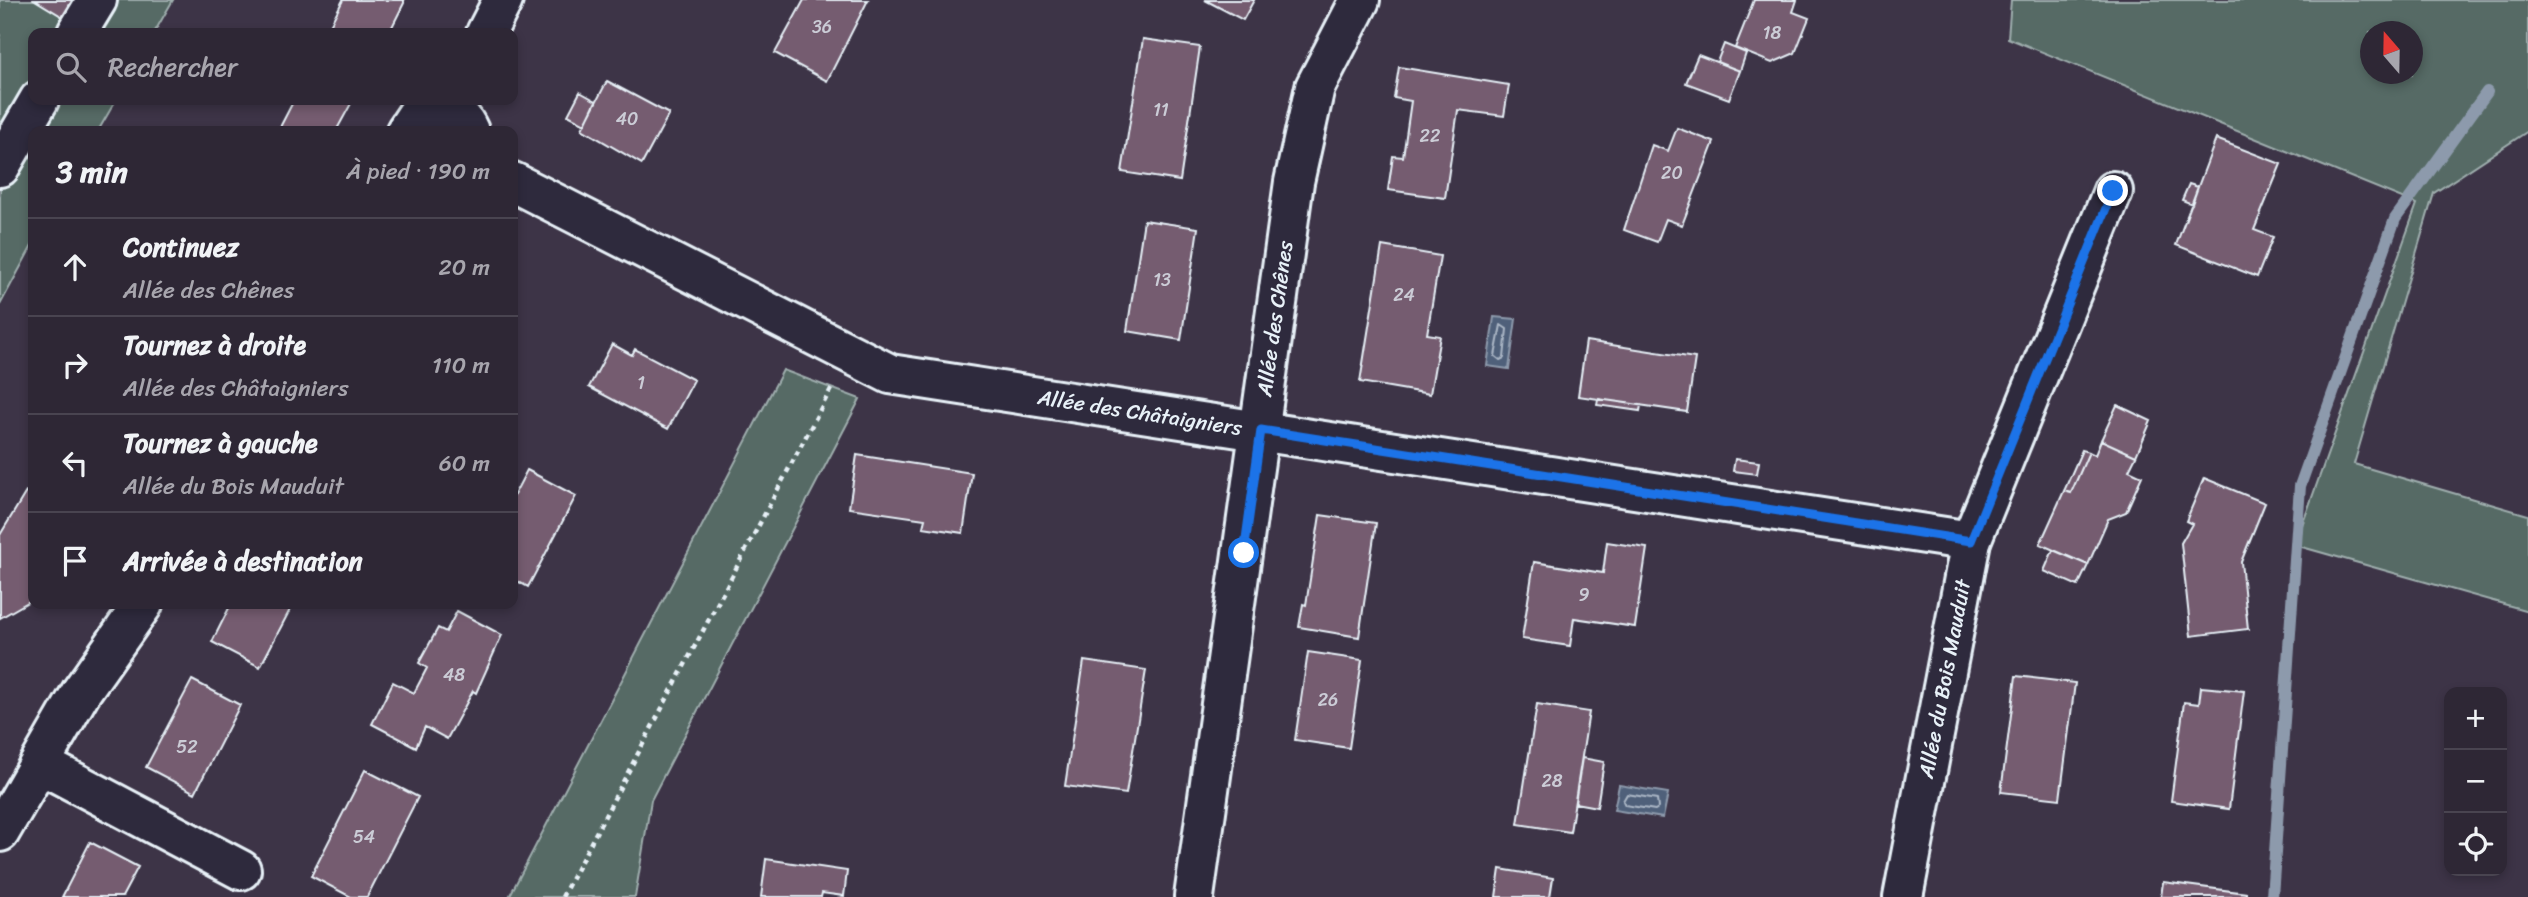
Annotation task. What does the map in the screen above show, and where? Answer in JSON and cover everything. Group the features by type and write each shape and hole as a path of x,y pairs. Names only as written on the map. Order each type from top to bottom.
{"street":[{"path":"81,28 97,0"},
{"path":"489,28 503,0"},
{"name":"Allée des Chênes","path":"1194,897 1294,182 1315,87 1360,0"},
{"path":"0,167 36,105"},
{"path":"409,126 418,113 438,107 457,113"},
{"name":"Allée des Châtaigniers","path":"518,186 890,374 1971,541"},
{"name":"Allée du Bois Mauduit","path":"1903,897 1971,541 2113,191"},
{"path":"0,832 81,692 139,609"},
{"path":"40,764 241,870"}],"path":[{"path":"562,897 849,354"}],"green space":[{"path":"0,0 173,0 157,28 28,28 28,105 113,105 101,126 28,126 28,253 0,305"},
{"path":"2011,0 2528,0 2528,131 2434,193 2354,464 2528,515 2528,611 2295,545 2417,204 2008,38"},
{"path":"783,370 860,399 651,800 635,897 509,897"}],"water":[{"path":"1494,317 1516,319 1509,369 1487,366"},
{"path":"1619,785 1668,793 1663,818 1614,810"}],"building":[{"path":"35,0 80,0 68,20"},
{"path":"343,0 404,0 392,28 329,28"},
{"path":"804,0 868,0 827,81 775,53"},
{"path":"1205,0 1254,0 1243,20"},
{"path":"1754,0 1797,0 1793,12 1809,18 1795,53 1772,63 1735,48"},
{"path":"1143,39 1200,47 1180,181 1122,172"},
{"path":"1724,44 1746,53 1740,71 1717,62"},
{"path":"1698,55 1740,71 1729,99 1686,83"},
{"path":"1399,67 1509,85 1504,116 1458,110 1445,198 1388,190 1393,156 1403,157 1411,101 1394,98"},
{"path":"607,81 669,114 642,164 582,129"},
{"path":"580,92 596,101 585,124 568,115"},
{"path":"291,105 350,105 339,126 281,126"},
{"path":"1677,128 1714,142 1682,225 1666,219 1657,242 1624,230 1652,145 1668,151"},
{"path":"2216,139 2281,164 2254,230 2273,237 2257,277 2176,245"},
{"path":"2189,184 2198,187 2192,204 2182,200"},
{"path":"1144,220 1198,228 1181,340 1127,331"},
{"path":"1382,246 1440,256 1427,334 1440,336 1430,394 1360,382"},
{"path":"1586,341 1695,358 1687,412 1578,396"},
{"path":"612,344 632,355 635,349 694,380 668,429 589,387"},
{"path":"1598,399 1641,405 1640,411 1597,405"},
{"path":"2117,405 2151,421 2136,456 2101,440"},
{"path":"2101,440 2136,456 2129,470 2142,476 2126,512 2108,519 2088,565 2040,544 2064,491 2071,493 2089,452 2095,455"},
{"path":"2082,450 2089,452 2071,493 2064,491"},
{"path":"857,455 972,473 963,533 923,527 925,519 849,508"},
{"path":"1735,459 1759,462 1757,474 1733,471"},
{"path":"527,470 576,496 528,587 518,582 518,487"},
{"path":"2204,478 2265,503 2241,562 2248,629 2191,636 2181,543 2192,524 2186,521"},
{"path":"26,492 28,602 0,618 0,535"},
{"path":"1320,515 1376,523 1359,637 1299,627 1303,604 1306,605"},
{"path":"1607,542 1647,548 1635,627 1574,618 1570,646 1522,639 1534,562 1603,573"},
{"path":"2053,550 2088,565 2078,586 2044,571"},
{"path":"228,609 290,609 260,667 212,642"},
{"path":"457,611 502,635 476,693 473,691 447,739 425,727 416,747 372,724 393,682 414,693 427,668 419,663 438,628 446,632"},
{"path":"1308,652 1362,660 1349,748 1295,740"},
{"path":"1084,661 1146,670 1126,794 1065,786"},
{"path":"2016,676 2075,683 2060,799 2001,792"},
{"path":"192,680 240,705 195,793 146,767"},
{"path":"2201,687 2244,691 2229,809 2171,801 2184,702 2199,704"},
{"path":"1537,704 1589,712 1570,832 1518,824"},
{"path":"1582,758 1604,762 1597,807 1575,803"},
{"path":"365,770 418,797 367,897 351,897 311,876"},
{"path":"90,842 138,867 122,897 62,897"},
{"path":"766,859 847,871 844,896 822,893 821,897 761,897"},
{"path":"1500,869 1553,878 1550,897 1496,897"},
{"path":"2163,882 2246,893 2246,897 2161,897"}],"waterway":[{"path":"2272,897 2300,486 2395,219 2487,92"}],"route":[{"path":"1244,553 1261,430 1971,541 2113,191"}]}
